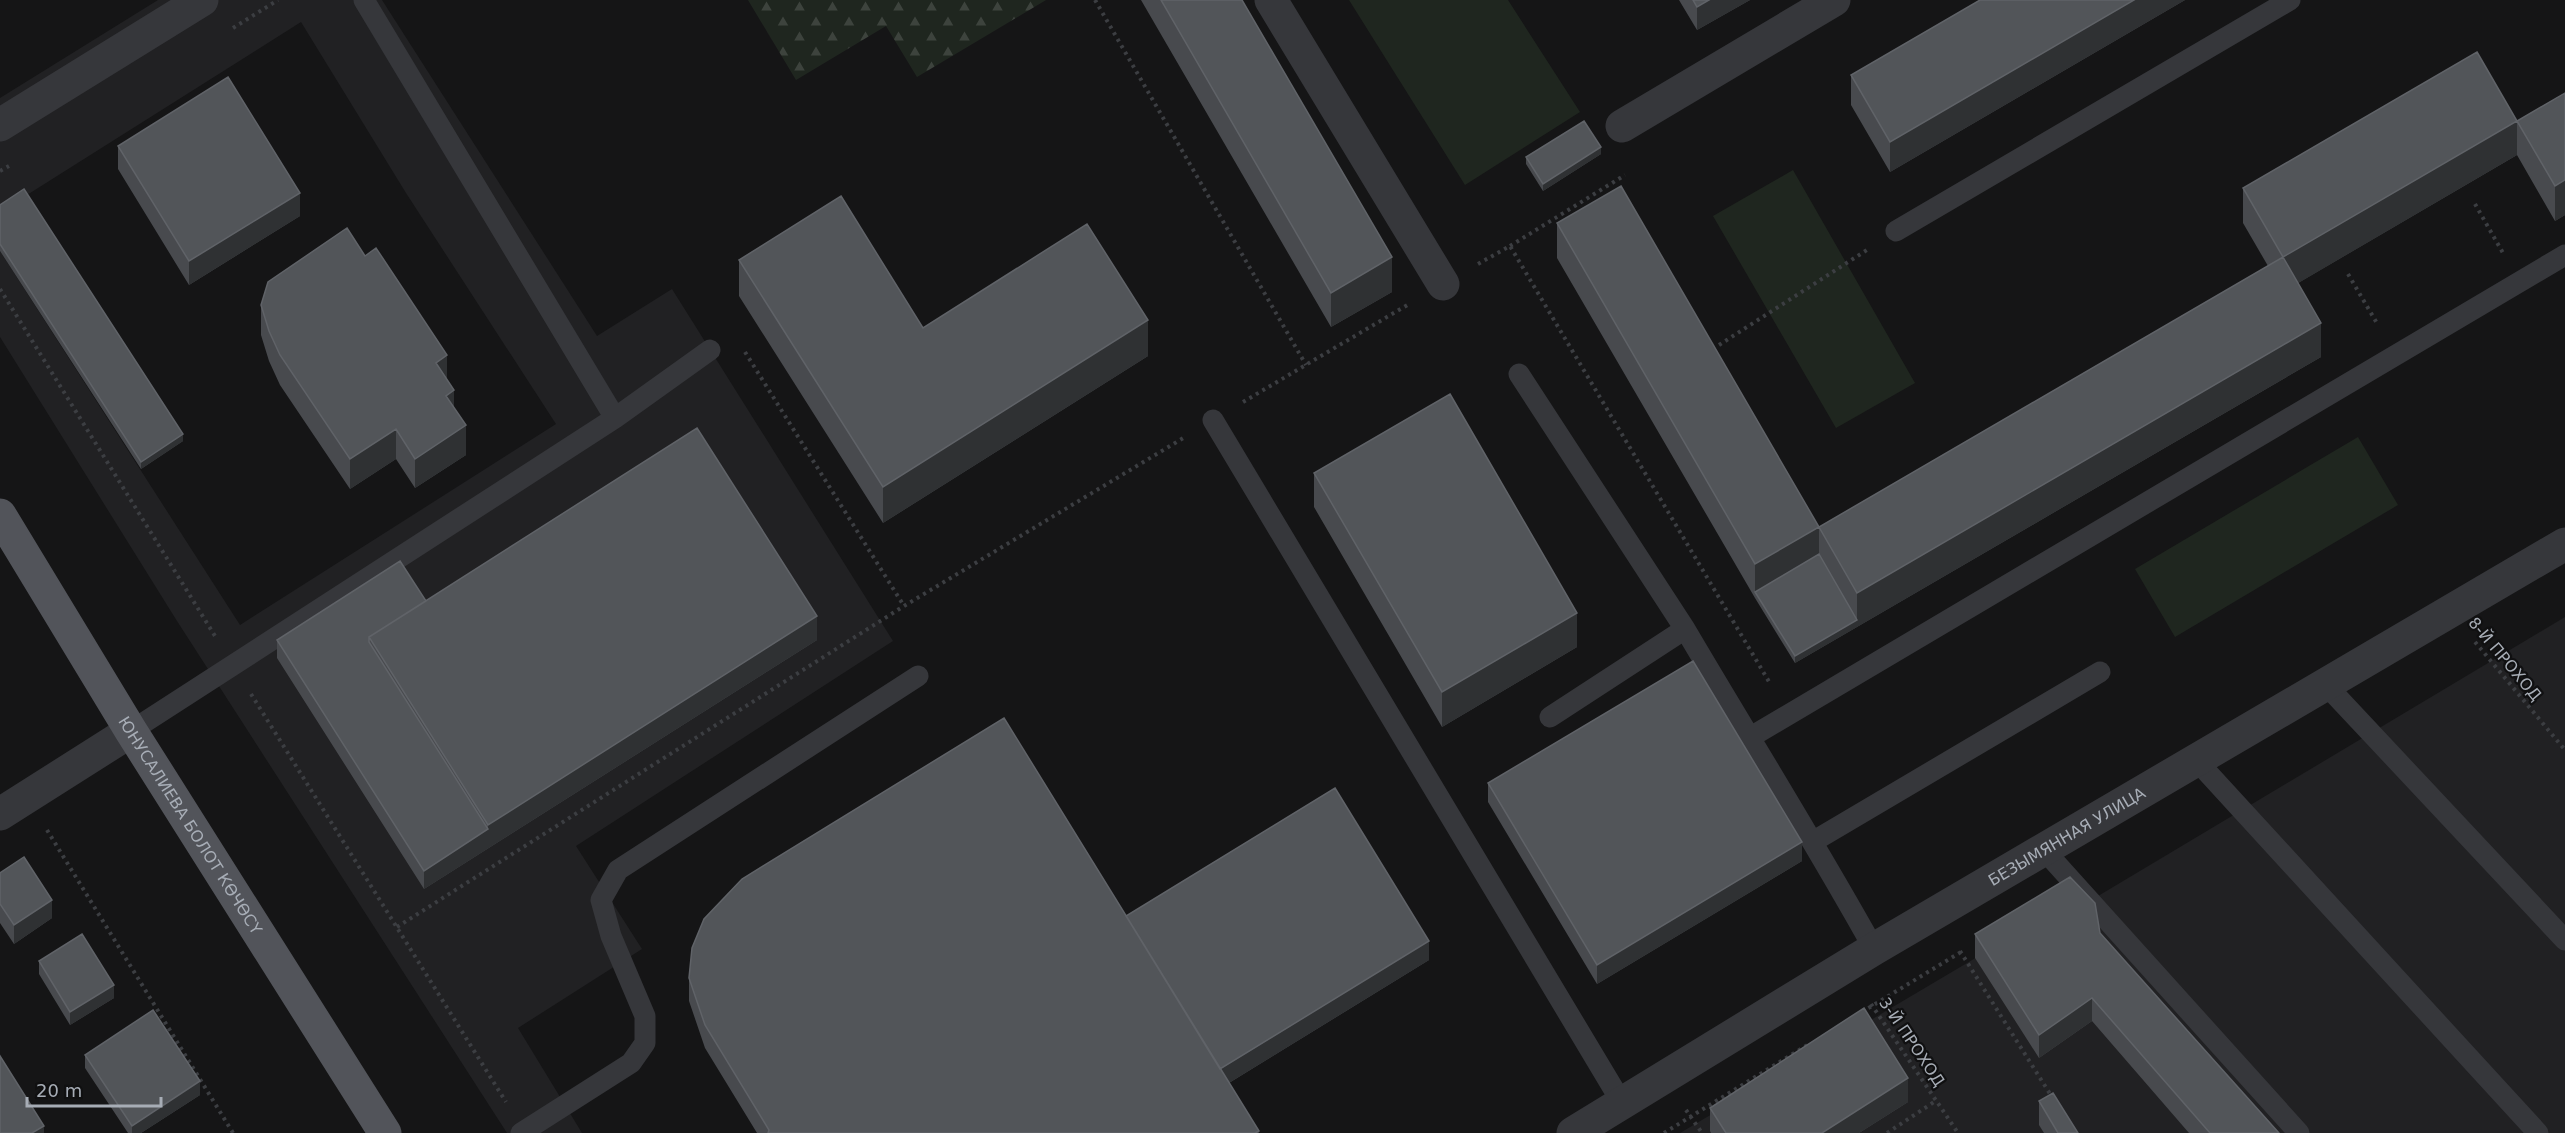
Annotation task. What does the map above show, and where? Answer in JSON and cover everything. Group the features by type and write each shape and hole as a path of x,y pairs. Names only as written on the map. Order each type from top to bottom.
{"main road":[{"name":"ЮНУСАЛИЕВА БОЛОТ КӨЧӨСҮ","path":"0,515 131,731 385,1133"}],"street":[{"path":"0,125 202,0"},
{"path":"1271,0 1443,284"},
{"path":"1622,126 1834,0"},
{"name":"БЕЗЫМЯННАЯ УЛИЦА","path":"1573,1133 1874,949 2565,544"},
{"path":"5,811 131,731"}],"lane":[{"path":"364,0 615,418"},
{"path":"1896,231 2290,0"},
{"path":"1749,738 2565,255"},
{"path":"131,731 615,418 710,350"},
{"path":"1519,374 1685,629 1749,738 1814,841 1874,949"},
{"path":"1213,420 1622,1103"},
{"path":"1550,717 1685,629"},
{"path":"1814,841 2100,672"},
{"path":"523,1132 631,1064 645,1043 645,1016 611,936 602,900 618,870 918,676"},
{"path":"2326,685 2565,940"},
{"path":"2196,760 2538,1133"},
{"path":"2044,850 2298,1133"}],"path":[{"path":"1095,0 1306,365"},
{"path":"397,927 904,606 1213,420 1510,246 1625,175"},
{"path":"2475,204 2520,282"},
{"path":"1719,345 1896,231"},
{"path":"1510,246 1788,714"},
{"path":"2348,274 2396,354"},
{"path":"0,289 523,1132"},
{"path":"710,350 734,335 904,606"},
{"name":"8-Й ПРОХОД","path":"2450,611 2565,750"},
{"path":"5,811 50,831 232,1133"},
{"path":"1936,913 2055,1100"},
{"path":"1852,1018 1961,952"},
{"name":"3-Й ПРОХОД","path":"1846,966 1958,1133"},
{"path":"1664,1133 1812,1042"},
{"path":"1887,1133 1937,1100"}],"shaded area":[{"path":"158,0 382,0 597,336 672,289 893,641 576,846 642,949 518,1028 582,1133 507,1133 177,621 0,337 0,251 240,625 556,424 406,193 301,22 0,212 0,98"},
{"path":"2565,617 2565,1133 1680,1133 2016,934 2023,941"}],"green space":[{"path":"748,0 1046,0 917,77 886,26 796,80"},
{"path":"1349,0 1508,0 1580,112 1465,185"},
{"path":"1793,170 1915,383 1836,428 1713,216"},
{"path":"2358,437 2398,505 2175,637 2135,569"}],"building":[{"path":"1161,0 1242,0 1392,257 1331,293"},
{"path":"1693,0 1709,0 1697,7"},
{"path":"1980,0 2134,0 1890,142 1851,75"},
{"path":"2477,52 2517,121 2283,257 2243,188"},
{"path":"228,77 300,193 189,261 118,146"},
{"path":"2565,93 2565,180 2555,186 2517,121"},
{"path":"1584,121 1601,147 1543,184 1526,157"},
{"path":"1621,186 1819,527 1755,564 1557,223"},
{"path":"24,189 183,434 141,462 0,244 0,205"},
{"path":"841,196 923,328 1087,224 1148,320 883,487 739,260"},
{"path":"347,228 365,256 376,248 447,355 436,363 454,390 446,396 466,425 415,459 396,429 350,459 280,355 261,305 268,282"},
{"path":"2283,257 2321,323 1857,593 1819,527"},
{"path":"1450,394 1577,613 1442,692 1314,473"},
{"path":"697,428 817,616 488,825 369,637"},
{"path":"1819,554 1857,620 1795,656 1755,592"},
{"path":"400,561 426,601 369,637 369,642 488,829 424,871 277,640"},
{"path":"1693,661 1802,842 1597,965 1488,783"},
{"path":"1004,718 1259,1131 1255,1133 768,1133 769,1130 705,1025 689,978 692,948 704,919 742,879"},
{"path":"1335,788 1429,941 1220,1069 1126,916"},
{"path":"24,857 52,900 14,925 0,904 0,873"},
{"path":"2070,877 2095,903 2100,933 2279,1133 2210,1133 2092,998 2039,1035 1975,934"},
{"path":"82,934 114,985 70,1012 39,961"},
{"path":"1864,1008 1908,1078 1822,1133 1726,1133 1710,1108"},
{"path":"153,1010 200,1081 132,1126 85,1055"},
{"path":"0,1056 44,1126 32,1133 0,1133"},
{"path":"2053,1093 2078,1133 2058,1133 2039,1101"}]}
